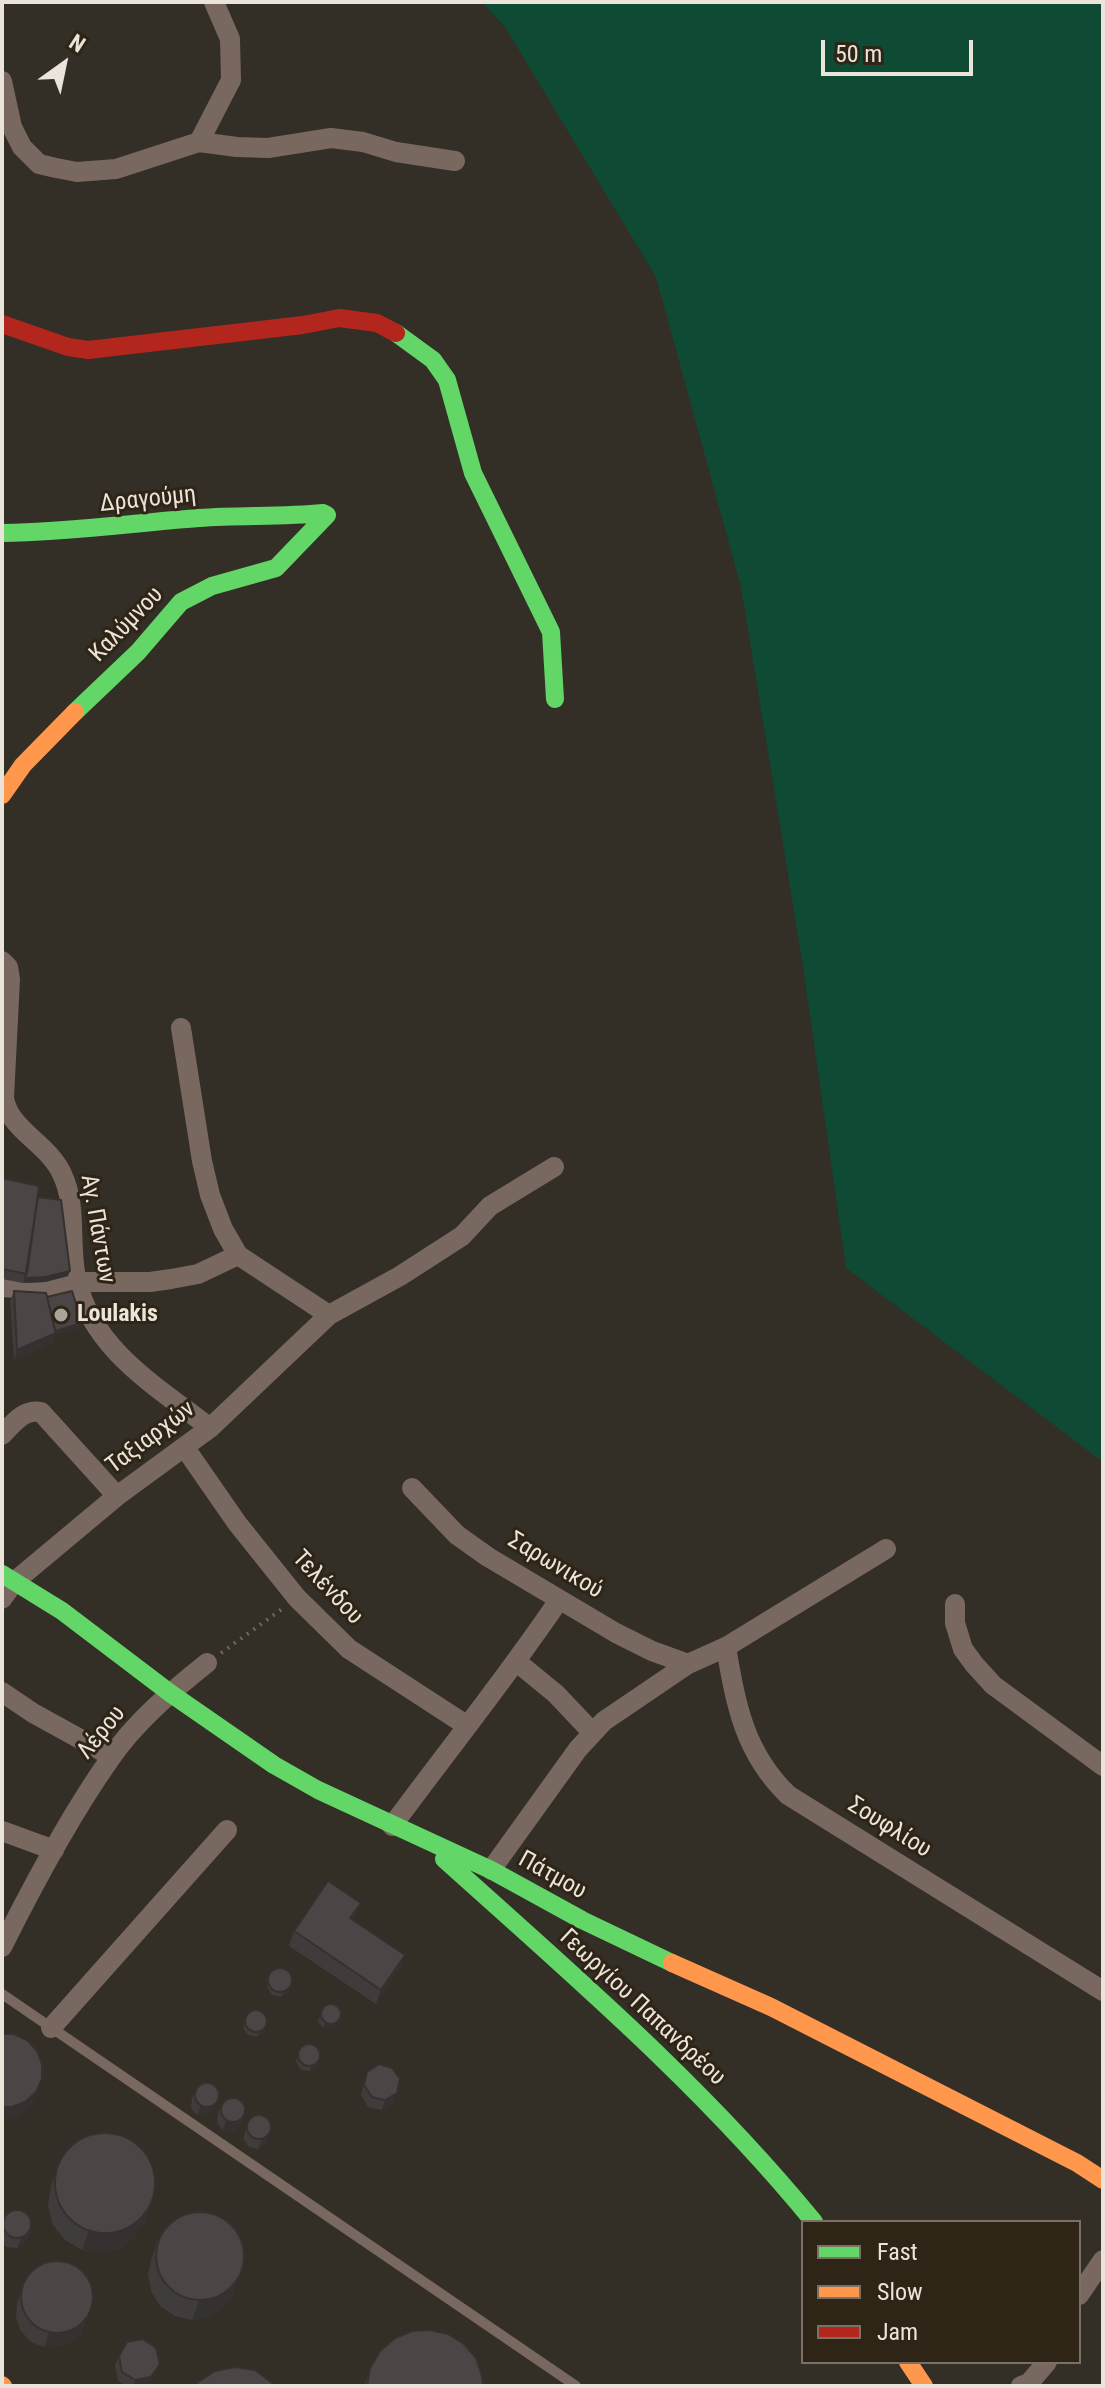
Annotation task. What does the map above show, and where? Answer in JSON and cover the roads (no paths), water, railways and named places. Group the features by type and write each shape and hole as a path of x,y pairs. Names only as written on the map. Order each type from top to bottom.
{"street":[{"path":"199,142 231,80 230,39 214,2"},
{"path":"2,81 12,127 22,147 39,164 77,172 116,169 199,142 268,148 331,138 455,161"},
{"path":"2,324 68,347 88,350 339,318 377,323 399,334 433,360 447,380 473,473 551,632 555,699"},
{"name":"Δραγούμη","path":"2,533 39,534 201,518 268,518 300,514"},
{"name":"Καλύμνου","path":"2,795 23,765 48,738 138,652 181,602 212,586 276,568 327,515 300,514"},
{"name":"Αγ. Πάντων","path":"2,961 8,967 10,979 4,1107 55,1161 68,1186 77,1282 93,1324 116,1354 210,1428"},
{"path":"181,1028 202,1161 223,1229 238,1255 329,1315"},
{"name":"Ταξιαρχών","path":"2,1599 8,1578 210,1428 329,1315 400,1276 462,1236 490,1206 554,1167"},
{"path":"2,1287 49,1290 77,1282 171,1279 198,1274 238,1255"},
{"path":"2,1435 22,1415 41,1412 117,1496"},
{"name":"Τελένδου","path":"185,1448 237,1523 297,1598 349,1649 466,1725"},
{"name":"Σαρωνικού","path":"412,1488 457,1535 559,1600 640,1645 688,1664"},
{"path":"491,1870 592,1732 688,1664 726,1647 886,1549"},
{"name":"Πάτμου","path":"8,1578 62,1611 170,1693 274,1765 318,1790 491,1870 582,1920 771,2007 1077,2163 1103,2180"},
{"path":"392,1826 517,1662 559,1600"},
{"path":"955,1604 955,1623 963,1649 993,1685 1103,1766"},
{"name":"Σουφλίου","path":"726,1647 746,1735 764,1769 788,1795 1103,1991"},
{"path":"517,1662 556,1694 592,1732"},
{"name":"Λέρου","path":"5,1935 111,1756 170,1693 207,1663"},
{"path":"2,1692 33,1713 111,1756"},
{"path":"51,2028 227,1830"},
{"path":"2,1831 54,1850"},
{"name":"Γεωργίου Παπανδρέου","path":"425,1841 700,2093 752,2147 812,2220"},
{"path":"1081,2293 1100,2272"},
{"path":"909,2364 924,2386"},
{"path":"1021,2386 1029,2383 1045,2364"}],"lane":[{"path":"2,1994 576,2386"}],"place":[{"name":"Loulakis","path":"61,1315"}]}
